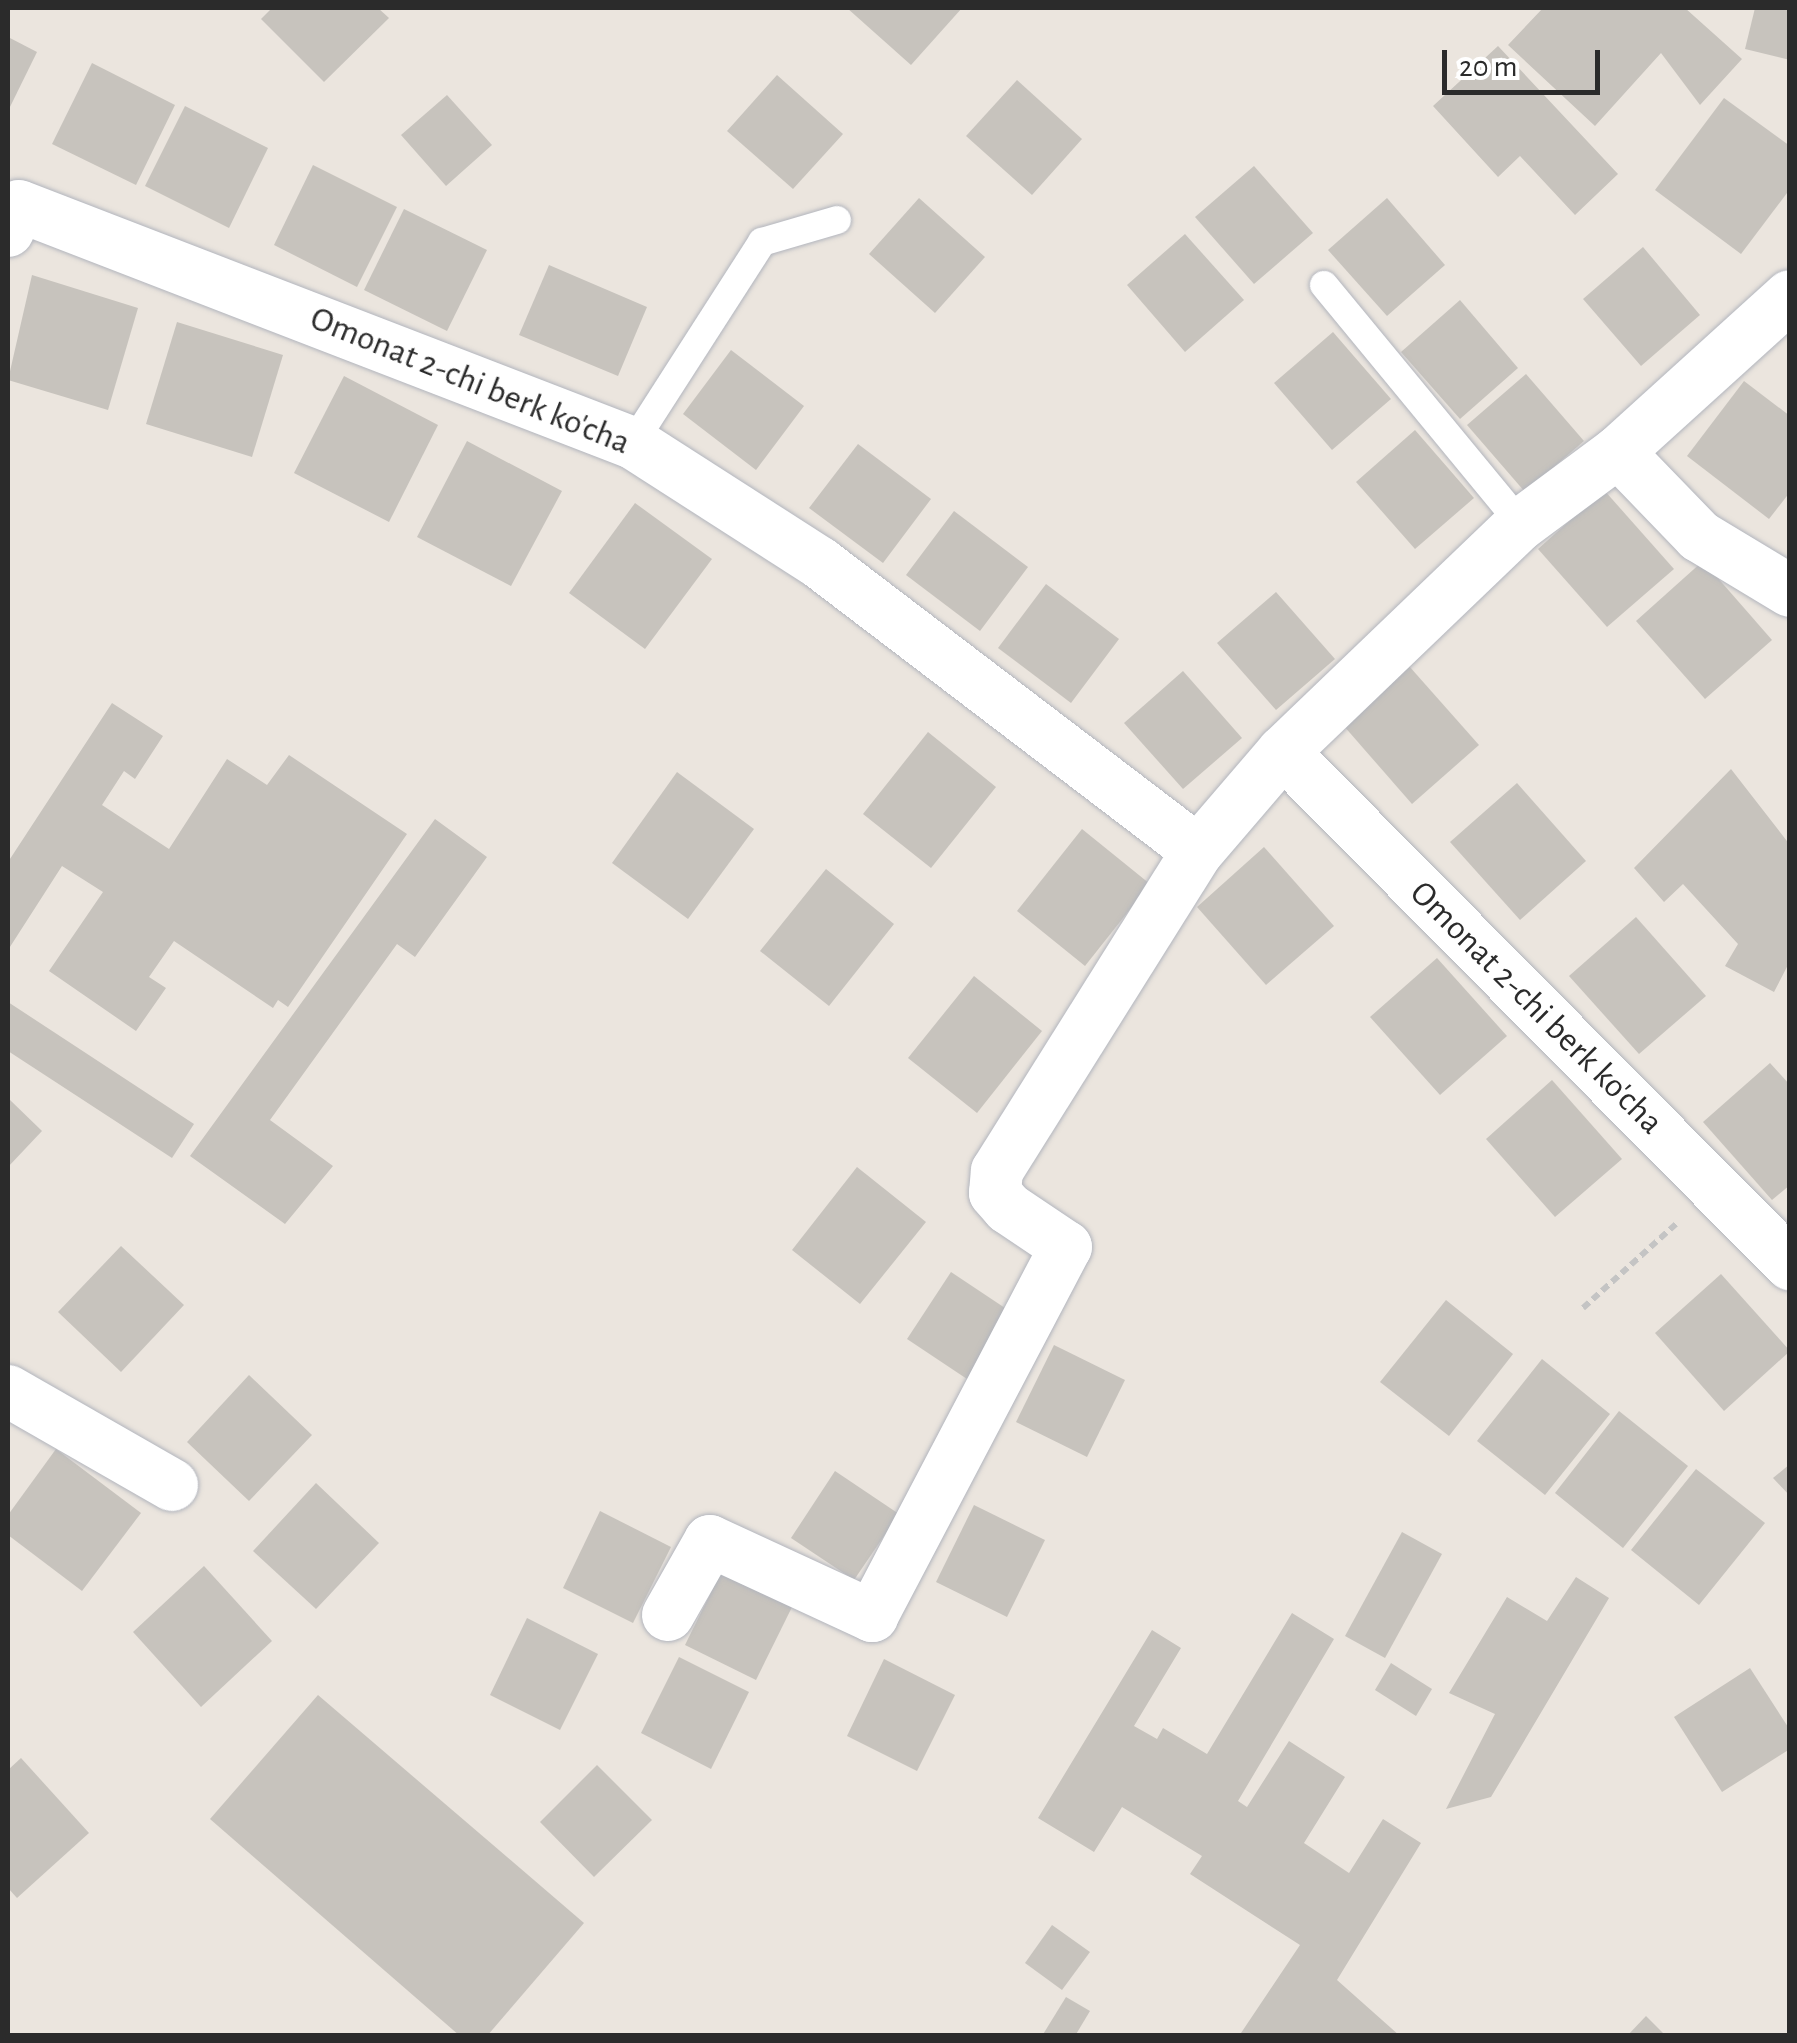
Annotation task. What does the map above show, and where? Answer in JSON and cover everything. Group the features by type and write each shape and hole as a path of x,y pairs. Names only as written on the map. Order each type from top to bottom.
{"street":[{"name":"Omonat 2-chi berk ko'cha","path":"8,231 19,206 634,443 820,562 1198,851"},
{"path":"668,1616 710,1541 872,1616 1066,1248 1008,1208 995,1193 997,1171 1198,851 1283,752 1521,524 1618,452 1790,296"},
{"path":"1618,452 1698,536 1790,591"},
{"name":"Omonat 2-chi berk ko'cha","path":"1283,752 1790,1264"},
{"path":"8,1391 172,1485"}],"lane":[{"path":"634,443 762,242 837,220"},
{"path":"1324,284 1521,524"}],"path":[{"path":"1583,1308 1715,1189"}],"building":[{"path":"272,8 378,8 389,18 324,82 261,19"},
{"path":"847,8 962,8 911,65"},
{"path":"1543,8 1685,8 1742,59 1700,105 1661,53 1595,126 1508,45"},
{"path":"1755,8 1790,8 1790,60 1745,49"},
{"path":"8,37 37,52 8,111"},
{"path":"1498,46 1618,174 1575,215 1520,156 1498,177 1433,106"},
{"path":"92,63 175,105 136,185 52,144"},
{"path":"777,75 843,134 793,189 727,131"},
{"path":"1017,80 1082,139 1032,195 966,136"},
{"path":"447,95 492,145 446,186 401,135"},
{"path":"1724,98 1790,146 1790,189 1741,254 1655,190"},
{"path":"185,106 268,148 229,228 145,186"},
{"path":"313,165 397,207 357,287 274,245"},
{"path":"1254,166 1313,233 1254,284 1195,217"},
{"path":"919,198 985,257 935,313 869,254"},
{"path":"1387,198 1445,265 1387,316 1328,250"},
{"path":"404,209 487,250 447,331 364,290"},
{"path":"1185,234 1244,300 1185,352 1127,285"},
{"path":"1643,247 1700,315 1641,366 1583,299"},
{"path":"549,265 647,307 618,376 519,335"},
{"path":"32,275 138,308 108,410 8,380"},
{"path":"1460,300 1518,368 1460,419 1401,352"},
{"path":"177,322 283,355 252,457 146,424"},
{"path":"1333,332 1391,399 1332,450 1274,383"},
{"path":"731,350 804,406 756,470 683,414"},
{"path":"1526,374 1584,441 1525,492 1467,425"},
{"path":"344,376 438,425 389,522 294,473"},
{"path":"1744,381 1790,416 1790,492 1769,519 1687,456"},
{"path":"1415,430 1474,498 1415,549 1356,482"},
{"path":"467,441 562,491 511,586 417,537"},
{"path":"858,444 931,499 883,563 809,508"},
{"path":"1604,490 1674,569 1607,627 1538,549"},
{"path":"635,503 712,559 645,649 569,593"},
{"path":"954,511 1028,567 980,631 906,575"},
{"path":"1703,561 1772,640 1705,699 1636,621"},
{"path":"1046,584 1119,639 1071,703 998,648"},
{"path":"1276,592 1335,659 1276,710 1217,643"},
{"path":"1409,666 1479,745 1412,804 1343,725"},
{"path":"1183,671 1242,738 1183,789 1124,723"},
{"path":"112,703 163,736 135,779 124,771 102,805 169,849 227,759 267,785 289,755 407,834 288,1007 278,1000 273,1008 174,941 149,977 166,988 136,1031 49,971 103,892 62,866 8,950 8,862"},
{"path":"928,732 996,787 931,868 863,814"},
{"path":"1731,769 1790,845 1790,961 1774,992 1725,966 1738,944 1683,884 1664,902 1634,868"},
{"path":"677,772 754,829 688,919 612,863"},
{"path":"1517,783 1586,861 1520,920 1450,842"},
{"path":"435,819 487,857 415,957 397,944 270,1120 333,1166 285,1224 190,1156"},
{"path":"1082,829 1150,884 1085,966 1017,911"},
{"path":"1264,847 1334,926 1266,985 1197,907"},
{"path":"826,869 894,924 829,1006 760,951"},
{"path":"1636,917 1706,996 1639,1054 1569,976"},
{"path":"1437,958 1507,1036 1440,1095 1370,1017"},
{"path":"974,976 1042,1031 977,1113 908,1058"},
{"path":"8,1002 194,1124 172,1158 8,1051"},
{"path":"1770,1063 1790,1085 1790,1185 1772,1200 1703,1122"},
{"path":"1552,1080 1622,1159 1555,1217 1486,1139"},
{"path":"8,1098 42,1131 8,1167"},
{"path":"857,1167 926,1222 860,1304 792,1250"},
{"path":"121,1246 184,1305 121,1372 58,1312"},
{"path":"951,1272 1014,1314 970,1381 907,1339"},
{"path":"1721,1274 1790,1351 1724,1411 1655,1333"},
{"path":"1446,1300 1513,1354 1449,1436 1380,1382"},
{"path":"1054,1345 1125,1380 1087,1457 1016,1422"},
{"path":"1542,1359 1610,1414 1545,1495 1477,1441"},
{"path":"249,1375 312,1435 249,1501 187,1442"},
{"path":"1619,1411 1688,1466 1623,1548 1555,1493"},
{"path":"56,1449 141,1513 82,1591 8,1535 8,1515"},
{"path":"1790,1464 1790,1496 1773,1478"},
{"path":"1696,1469 1765,1523 1699,1605 1631,1550"},
{"path":"835,1471 899,1514 854,1580 791,1538"},
{"path":"316,1483 379,1543 316,1609 253,1551"},
{"path":"974,1505 1045,1540 1007,1617 936,1582"},
{"path":"600,1511 671,1547 633,1623 563,1588"},
{"path":"1402,1532 1442,1554 1385,1658 1345,1636"},
{"path":"204,1566 272,1641 201,1707 133,1632"},
{"path":"723,1568 794,1603 756,1680 685,1645"},
{"path":"1576,1577 1609,1598 1491,1797 1446,1809 1495,1714 1449,1693 1507,1597 1547,1621"},
{"path":"1292,1613 1334,1639 1238,1801 1247,1807 1289,1741 1345,1777 1304,1843 1349,1873 1383,1819 1421,1843 1337,1980 1400,2036 1239,2036 1300,1945 1190,1874 1202,1856 1122,1807 1094,1852 1038,1818 1152,1630 1181,1648 1134,1726 1157,1739 1163,1728 1207,1754"},
{"path":"527,1618 598,1654 560,1730 490,1695"},
{"path":"679,1657 749,1692 711,1769 641,1733"},
{"path":"884,1659 955,1695 917,1771 847,1736"},
{"path":"1391,1663 1432,1689 1416,1716 1375,1690"},
{"path":"1750,1668 1790,1730 1790,1749 1722,1792 1674,1717"},
{"path":"318,1695 584,1923 487,2036 460,2036 210,1819"},
{"path":"21,1758 89,1833 17,1898 8,1888 8,1770"},
{"path":"597,1765 652,1820 594,1877 540,1822"},
{"path":"1052,1925 1090,1952 1062,1990 1025,1963"},
{"path":"1066,1997 1090,2011 1075,2036 1042,2036"},
{"path":"1646,2016 1666,2036 1627,2036"}]}
